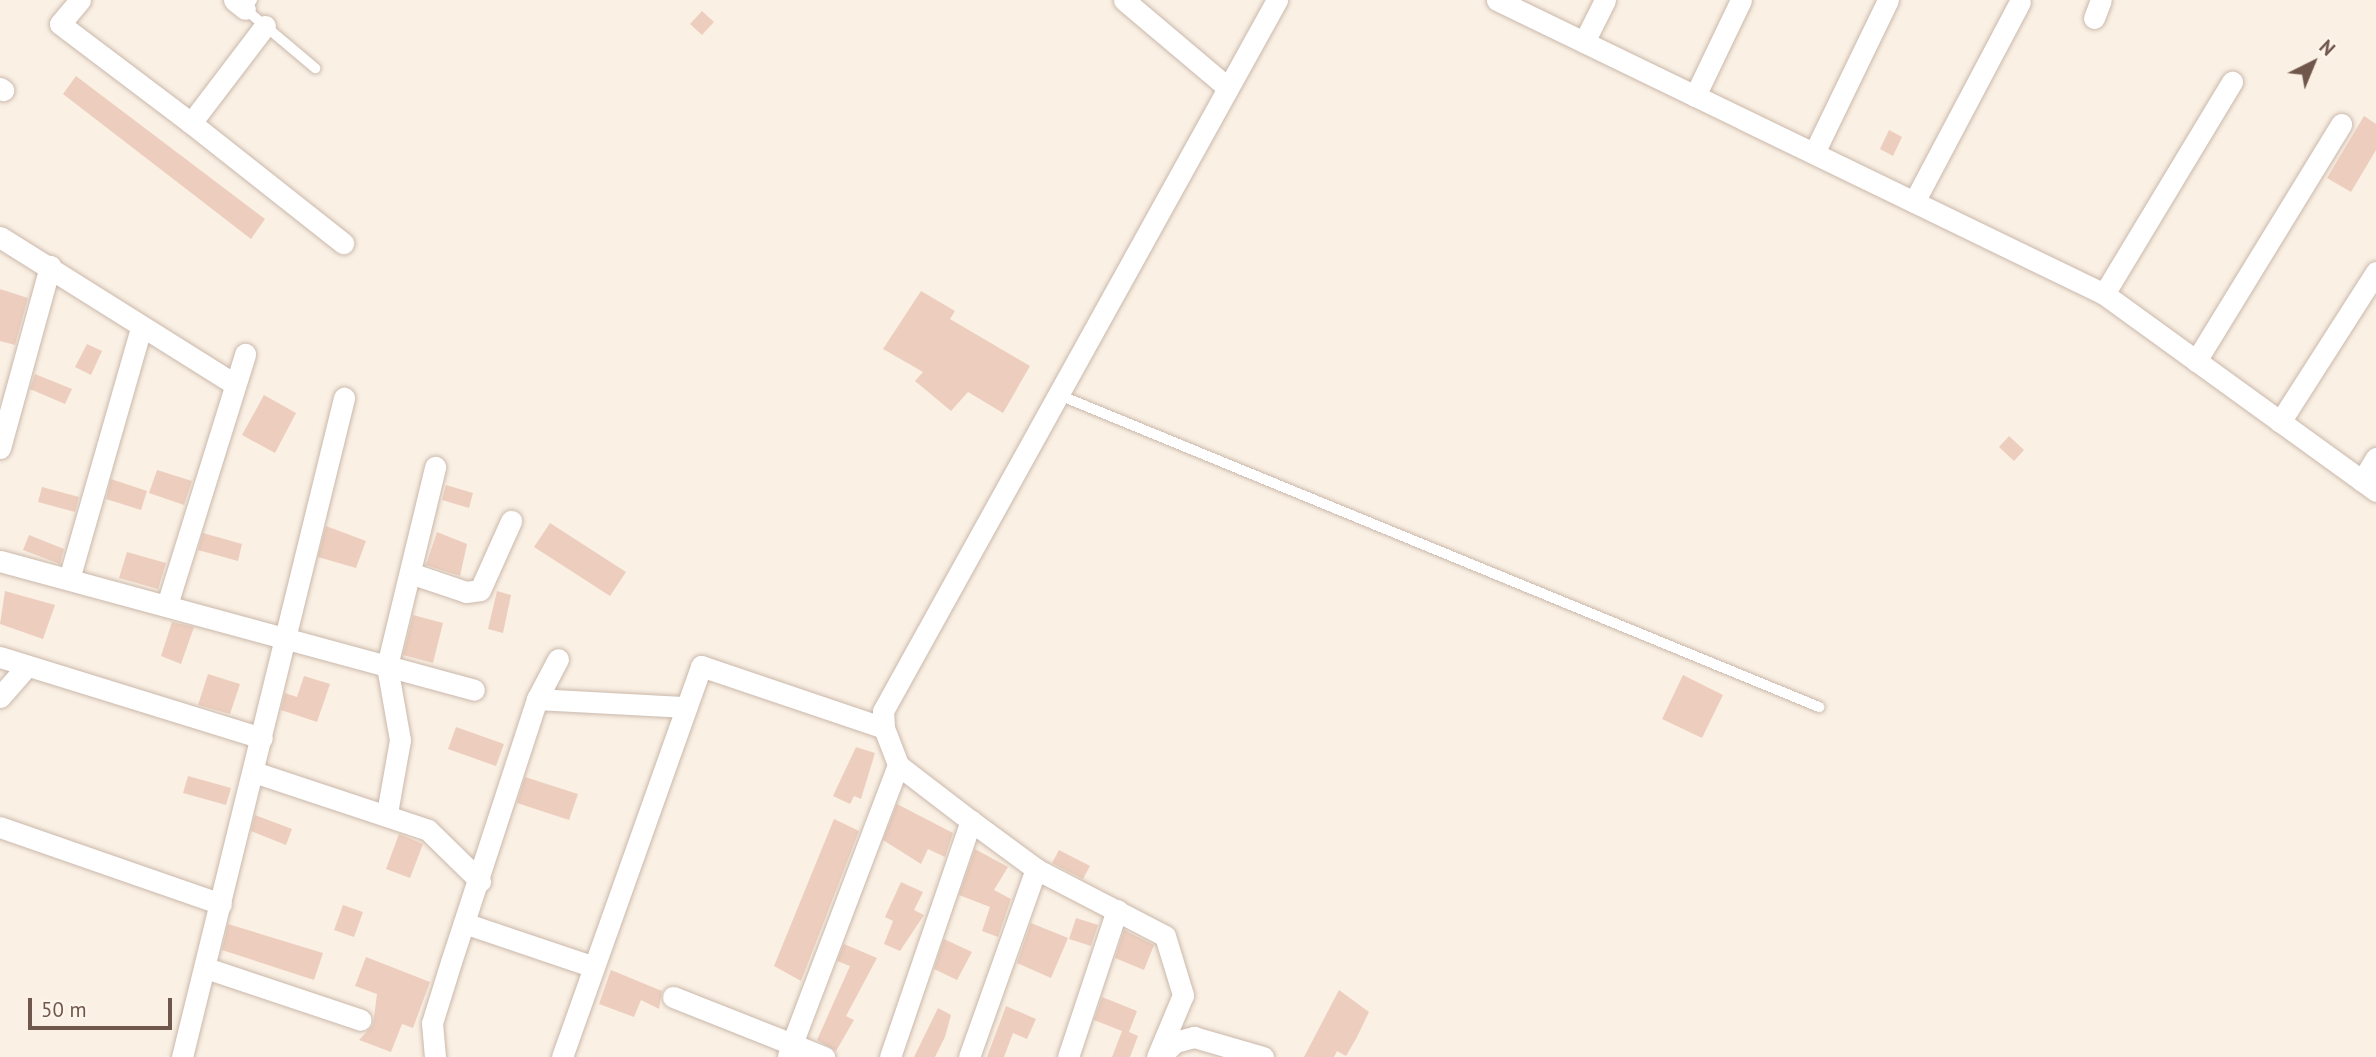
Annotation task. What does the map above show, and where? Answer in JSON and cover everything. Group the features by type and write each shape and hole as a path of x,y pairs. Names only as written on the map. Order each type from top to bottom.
{"street":[{"path":"80,0 60,24 343,243"},
{"path":"1124,0 1228,89"},
{"path":"1158,1057 1183,995 1165,936 1036,869 898,765 884,728 883,711 1277,0"},
{"path":"1497,0 2104,294 2369,486 2376,458"},
{"path":"1584,42 1605,0"},
{"path":"1695,96 1741,0"},
{"path":"1814,153 1888,0"},
{"path":"1914,202 2020,2"},
{"path":"191,123 265,26"},
{"path":"2104,294 2232,82"},
{"path":"2196,361 2341,124"},
{"path":"0,237 141,328 233,383"},
{"path":"0,448 50,267"},
{"path":"2280,422 2376,272"},
{"path":"69,579 141,328"},
{"path":"167,605 233,383 245,354"},
{"path":"181,1057 206,968 344,398"},
{"path":"387,813 400,740 387,666 435,467"},
{"path":"410,573 466,592 480,590 511,521"},
{"path":"1,564 167,605 474,690"},
{"path":"0,657 261,738"},
{"path":"435,1057 432,1023 537,699 558,659"},
{"path":"0,697 27,666"},
{"path":"562,1057 701,666 884,728"},
{"path":"537,699 686,707"},
{"path":"790,1051 898,765"},
{"path":"254,772 387,813 428,830 480,881"},
{"path":"890,1057 971,821"},
{"path":"0,827 221,904"},
{"path":"969,1057 1036,869"},
{"path":"1068,1057 1117,910"},
{"path":"464,923 594,967"},
{"path":"206,968 361,1020"},
{"path":"673,997 790,1051 825,1057"},
{"path":"1158,1057 1175,1042 1194,1037 1263,1057"}],"lane":[{"path":"243,3 265,26 315,68"},
{"path":"1059,395 1819,707"}],"building":[{"path":"702,11 714,22 702,35 690,24"},
{"path":"76,76 265,219 251,239 63,94"},
{"path":"2364,116 2376,124 2376,150 2351,192 2327,178"},
{"path":"1889,130 1902,137 1893,156 1880,149"},
{"path":"0,289 28,298 15,345 0,341"},
{"path":"921,291 955,311 950,319 1030,366 1003,413 968,392 951,411 915,381 923,372 883,349"},
{"path":"87,344 102,351 91,375 75,367"},
{"path":"35,374 72,389 65,404 30,389"},
{"path":"264,395 296,413 275,453 242,435"},
{"path":"2009,436 2024,450 2014,461 1999,447"},
{"path":"157,470 192,481 184,505 149,493"},
{"path":"111,479 147,491 141,510 106,499"},
{"path":"446,485 473,493 469,508 442,500"},
{"path":"42,487 79,497 75,512 38,502"},
{"path":"550,523 626,572 610,596 534,547"},
{"path":"326,526 366,541 356,568 318,557"},
{"path":"437,532 467,544 460,576 426,565"},
{"path":"203,533 242,544 238,561 198,550"},
{"path":"29,535 64,549 60,564 23,550"},
{"path":"127,552 166,563 158,589 119,578"},
{"path":"5,591 55,605 43,639 0,624"},
{"path":"497,591 511,595 503,633 488,629"},
{"path":"413,615 443,623 433,663 403,655"},
{"path":"172,622 194,627 181,664 161,656"},
{"path":"208,674 240,684 230,714 198,705"},
{"path":"1683,675 1723,695 1702,738 1662,719"},
{"path":"304,676 330,684 317,722 281,710 285,693 297,697"},
{"path":"456,727 504,744 496,766 448,749"},
{"path":"856,747 875,753 861,799 854,796 850,804 833,796"},
{"path":"188,776 231,788 226,805 183,793"},
{"path":"525,777 578,794 569,820 517,803"},
{"path":"897,804 953,833 945,857 928,849 921,864 883,840"},
{"path":"255,815 292,829 286,845 251,831"},
{"path":"834,819 859,831 801,981 774,966"},
{"path":"399,834 423,844 410,878 386,869"},
{"path":"975,849 1008,867 994,890 1011,899 998,937 982,931 990,907 959,895"},
{"path":"1059,850 1090,866 1083,879 1052,863"},
{"path":"901,882 923,892 914,910 924,915 900,951 884,944 893,921 885,917"},
{"path":"343,905 363,912 354,937 334,930"},
{"path":"1076,918 1098,925 1091,946 1069,939"},
{"path":"1031,923 1068,938 1051,978 1017,963"},
{"path":"228,924 323,953 314,980 222,950"},
{"path":"1124,930 1154,945 1144,970 1115,958"},
{"path":"944,939 972,952 957,980 934,969"},
{"path":"844,944 877,958 846,1016 854,1020 836,1051 817,1040 850,966 837,961"},
{"path":"366,957 430,982 413,1028 402,1024 391,1052 359,1040 373,1025 377,994 355,986"},
{"path":"611,970 662,991 659,1009 641,1000 634,1017 599,1004"},
{"path":"1339,990 1369,1012 1357,1037 1346,1056 1337,1051 1334,1057 1304,1057"},
{"path":"1102,997 1137,1011 1129,1032 1138,1036 1130,1057 1112,1057 1122,1031 1094,1020"},
{"path":"1006,1006 1036,1019 1027,1039 1013,1033 1004,1057 987,1057"},
{"path":"938,1008 951,1015 945,1037 935,1057 914,1057"}]}
